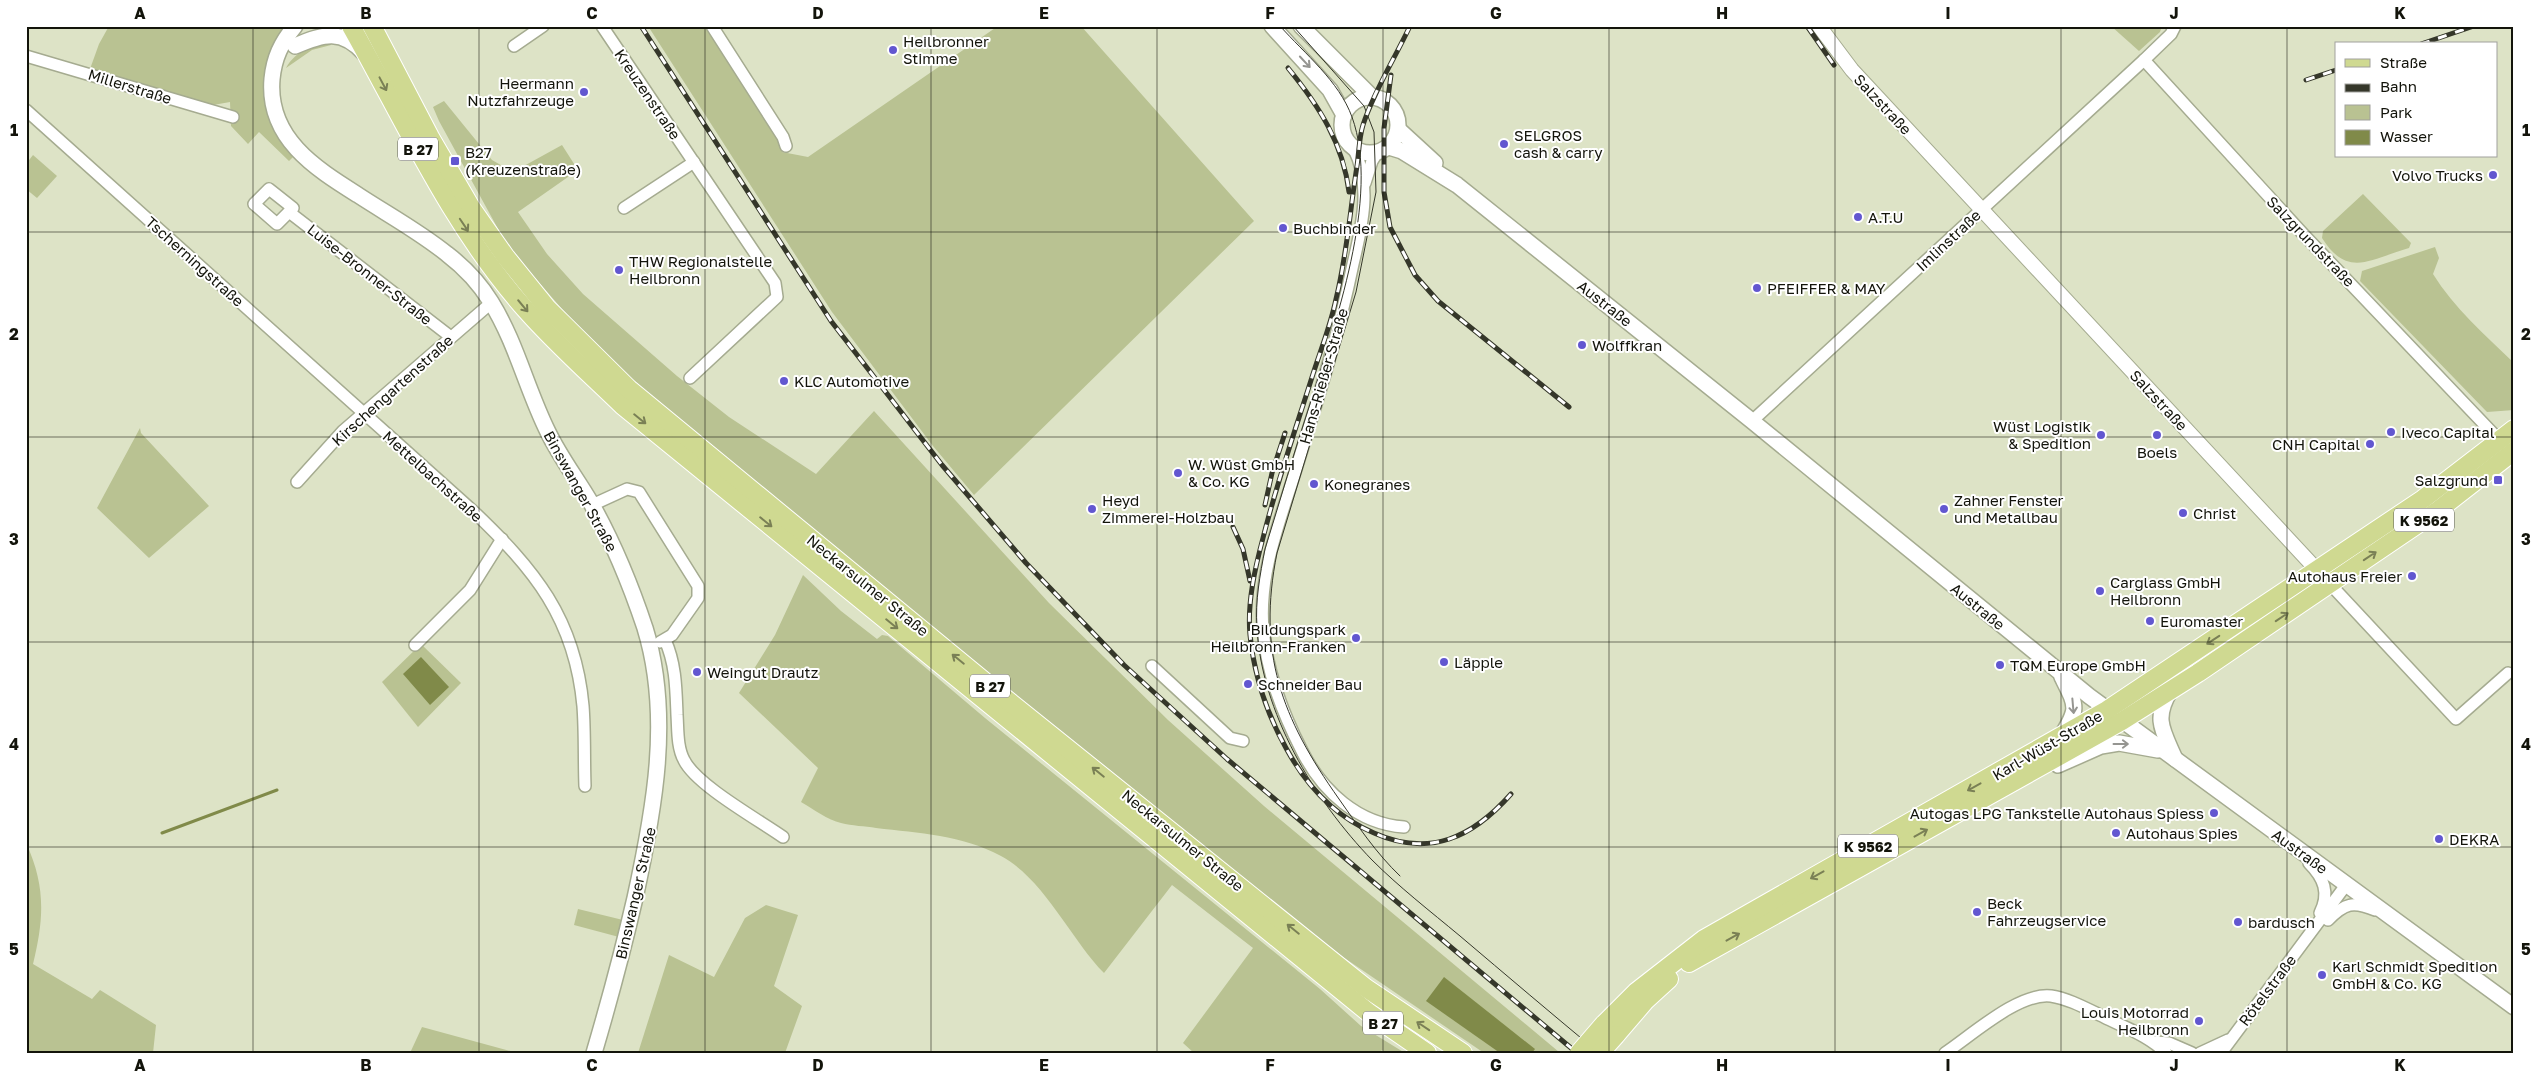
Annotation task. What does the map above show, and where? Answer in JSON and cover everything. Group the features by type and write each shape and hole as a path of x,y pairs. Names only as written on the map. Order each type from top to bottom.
{"main road":[{"name":"Binswanger Straße","path":"295,26 280,46 275,58 271,90 277,121 288,139 307,161 446,253 473,279 491,303 549,434 592,504 624,575 649,646 654,671 659,724 654,801 630,918 594,1053"},
{"path":"271,90 282,62 294,46 322,26"},
{"name":"Neckarsulmer Straße","path":"351,26 415,145 459,218 521,303 562,349 638,418 1348,997 1427,1053"},
{"name":"Neckarsulmer Straße","path":"372,26 430,137 472,209 505,256 547,308 629,389 996,690 1359,982 1463,1053"},
{"path":"383,26 398,74"},
{"path":"1272,26 1330,90 1344,115"},
{"name":"Austraße","path":"1301,26 1372,97 1386,102 1394,109 1398,119 1399,130 1457,185 1752,420 2107,710 2514,1007"},
{"path":"294,46 326,35 335,35 352,42 370,59"},
{"path":"1354,149 1343,135 1344,115 1348,108 1360,98 1372,97"},
{"path":"1383,150 1399,130"},
{"name":"Austraße","path":"1354,149 1367,154 1383,150 1402,151 1457,185"},
{"name":"Karl-Wüst-Straße","path":"1578,1053 1698,956 2010,785 2122,721 2170,691 2437,511 2508,449 2514,430"},
{"name":"Karl-Wüst-Straße","path":"1600,1053 1610,1029 1636,992 1704,939 2107,710 2423,500 2508,449"},
{"path":"2060,738 2074,716 2075,702 2061,673"},
{"path":"2170,691 2161,706 2160,714 2170,756"},
{"path":"2010,785 2102,746 2127,744 2170,756"}],"street":[{"path":"514,46 543,26"},
{"name":"Kreuzenstraße","path":"602,26 775,283 777,297 690,378"},
{"path":"712,26 783,138 786,146"},
{"name":"Salzstraße","path":"1820,26 1852,70 2456,719 2508,673"},
{"path":"2144,60 2171,34 2174,26"},
{"name":"Millerstraße","path":"26,56 233,117"},
{"name":"Imlinstraße","path":"1752,420 2144,60"},
{"name":"Salzgrundstraße","path":"2144,60 2304,235 2508,449"},
{"name":"Tscherningstraße","path":"26,110 363,413"},
{"name":"Hans-Rießer-Straße","path":"1354,149 1364,185 1364,210 1348,289 1313,414 1271,551 1265,580 1263,627 1270,676 1287,722 1315,774 1329,790 1366,818 1385,826 1404,827"},
{"name":"Hans-Rießer-Straße","path":"1364,185 1372,161 1383,150"},
{"path":"624,208 694,162"},
{"name":"Luise-Bronner-Straße","path":"289,212 451,337"},
{"name":"Kirschengartenstraße","path":"297,482 328,446 363,413 491,303"},
{"name":"Mettelbachstraße","path":"363,413 502,539 537,579 550,600 573,654 583,706 584,786"},
{"path":"592,504 626,489 639,492 698,586 698,598 666,640 649,646"},
{"path":"415,645 470,590 502,539"},
{"path":"666,640 674,665 681,753 687,765 700,780 783,837"},
{"path":"1152,666 1230,738 1243,741"},
{"name":"Rötelstraße","path":"2290,845 2317,872 2324,885 2324,905 2306,939"},
{"name":"Rötelstraße","path":"2220,1053 2346,885"},
{"name":"Rötelstraße","path":"2306,939 2344,905 2363,905 2390,916"},
{"path":"1945,1053 2015,1005 2033,996 2062,998 2155,1042 2166,1053"},
{"name":"Rötelstraße","path":"2200,1053 2230,1040"},
{"path":"2155,1042 2169,1043 2192,1053"}],"green space":[{"path":"109,26 287,26 274,46 269,58 264,81 264,93 272,121 295,155 289,161 259,132 248,144 231,126 230,102 213,105 90,69 99,44"},
{"path":"648,26 708,26 780,139 782,152 808,157 998,26 1081,26 1254,221 974,495 933,446 832,312"},
{"path":"2111,26 2162,26 2160,32 2139,51"},
{"path":"332,39 331,45 312,50 286,68 300,52"},
{"path":"444,101 492,160 513,172 562,145 578,170 518,212 547,254 583,294 677,376 729,417 816,474 874,411 1049,603 1168,720 1264,806 1559,1052 1484,1053 1343,957 1149,804 622,373 588,339 516,256 503,238 439,121 433,107"},
{"path":"33,155 57,176 37,198 26,189 26,164"},
{"path":"2363,194 2411,243 2409,248 2361,262 2351,262 2341,258 2332,251 2322,238 2323,231"},
{"path":"2435,247 2439,258 2433,274 2441,286 2470,321 2514,363 2514,410 2487,412 2360,281 2362,271"},
{"path":"140,428 141,433 209,506 149,558 97,508"},
{"path":"803,575 841,611 877,639 882,635 888,636 985,718 1320,989 1361,1026 1405,1053 1386,1053 1382,1050 1380,1053 1194,1053 1183,1043 1253,948 1172,885 1104,973 1044,894 1016,866 1001,856 971,843 956,839 836,822 801,802 818,768 739,693 775,635"},
{"path":"421,644 461,683 418,727 382,682"},
{"path":"26,843 37,874 41,903 37,948 33,964 92,999 100,990 156,1025 153,1053 26,1053"},
{"path":"766,905 798,915 774,986 802,1006 785,1053 638,1053 669,955 714,977 745,918"},
{"path":"578,909 623,920 619,937 574,925"},
{"path":"422,1027 514,1052 410,1053"}],"water":[{"path":"421,657 449,687 430,705 403,674"},
{"path":"1444,977 1535,1049 1532,1053 1500,1053 1426,1001"}],"waterway":[{"path":"162,833 277,790"}],"tram line":[{"path":"1280,26 1320,68 1346,104 1352,117 1360,149 1361,185 1358,222 1341,300 1263,559 1258,588 1257,627 1268,691 1294,753 1311,782 1330,810 1372,860 1415,899 1599,1053"},
{"path":"1293,26 1364,106 1374,132 1376,192 1356,292 1277,553 1270,622 1273,653 1279,683 1302,740 1319,769 1360,829 1400,876"}],"railway":[{"path":"641,26 831,321 942,465 1026,563 1124,665 1227,759 1577,1053"},
{"path":"1410,26 1373,100 1362,130 1340,282 1329,327 1268,517 1251,598 1250,635 1258,679 1267,708 1279,735 1294,762 1312,787 1346,818 1374,833 1394,840 1414,844 1432,843 1466,832 1481,822 1511,794"},
{"path":"1807,26 1834,65"},
{"path":"2427,42 2474,26"},
{"path":"1288,68 1310,97 1328,126 1341,157 1349,192"},
{"path":"2306,80 2335,70"},
{"path":"1391,75 1384,128 1384,192 1390,227 1415,275 1438,301 1569,407"},
{"path":"1265,505 1272,473 1285,433"},
{"path":"1233,527 1243,549 1250,581"}],"place":[{"name":"Heilbronner Stimme","path":"893,50"},
{"name":"Heermann Nutzfahrzeuge","path":"584,92"},
{"name":"SELGROS cash & carry","path":"1504,144"},
{"name":"B27 (Kreuzenstraße)","path":"455,161"},
{"name":"Volvo Trucks","path":"2493,175"},
{"name":"A.T.U","path":"1858,217"},
{"name":"Buchbinder","path":"1283,228"},
{"name":"THW Regionalstelle Heilbronn","path":"619,270"},
{"name":"PFEIFFER & MAY","path":"1757,288"},
{"name":"Wolffkran","path":"1582,345"},
{"name":"KLC Automotive","path":"784,381"},
{"name":"Iveco Capital","path":"2391,432"},
{"name":"Wüst Logistik & Spedition","path":"2101,435"},
{"name":"Boels","path":"2157,435"},
{"name":"CNH Capital","path":"2370,444"},
{"name":"W. Wüst GmbH & Co. KG","path":"1178,473"},
{"name":"Salzgrund","path":"2498,480"},
{"name":"Konegranes","path":"1314,484"},
{"name":"Heyd Zimmerei-Holzbau","path":"1092,509"},
{"name":"Zahner Fenster und Metallbau","path":"1944,509"},
{"name":"Christ","path":"2183,513"},
{"name":"Autohaus Freier","path":"2412,576"},
{"name":"Carglass GmbH Heilbronn","path":"2100,591"},
{"name":"Euromaster","path":"2150,621"},
{"name":"Bildungspark Heilbronn-Franken","path":"1356,638"},
{"name":"Läpple","path":"1444,662"},
{"name":"TQM Europe GmbH","path":"2000,665"},
{"name":"Weingut Drautz","path":"697,672"},
{"name":"Schneider Bau","path":"1248,684"},
{"name":"Autogas LPG Tankstelle Autohaus Spiess","path":"2214,813"},
{"name":"Autohaus Spies","path":"2116,833"},
{"name":"DEKRA","path":"2439,839"},
{"name":"Beck Fahrzeugservice","path":"1977,912"},
{"name":"bardusch","path":"2238,922"},
{"name":"Karl Schmidt Spedition GmbH & Co. KG","path":"2322,975"},
{"name":"Louis Motorrad Heilbronn","path":"2199,1021"}]}
